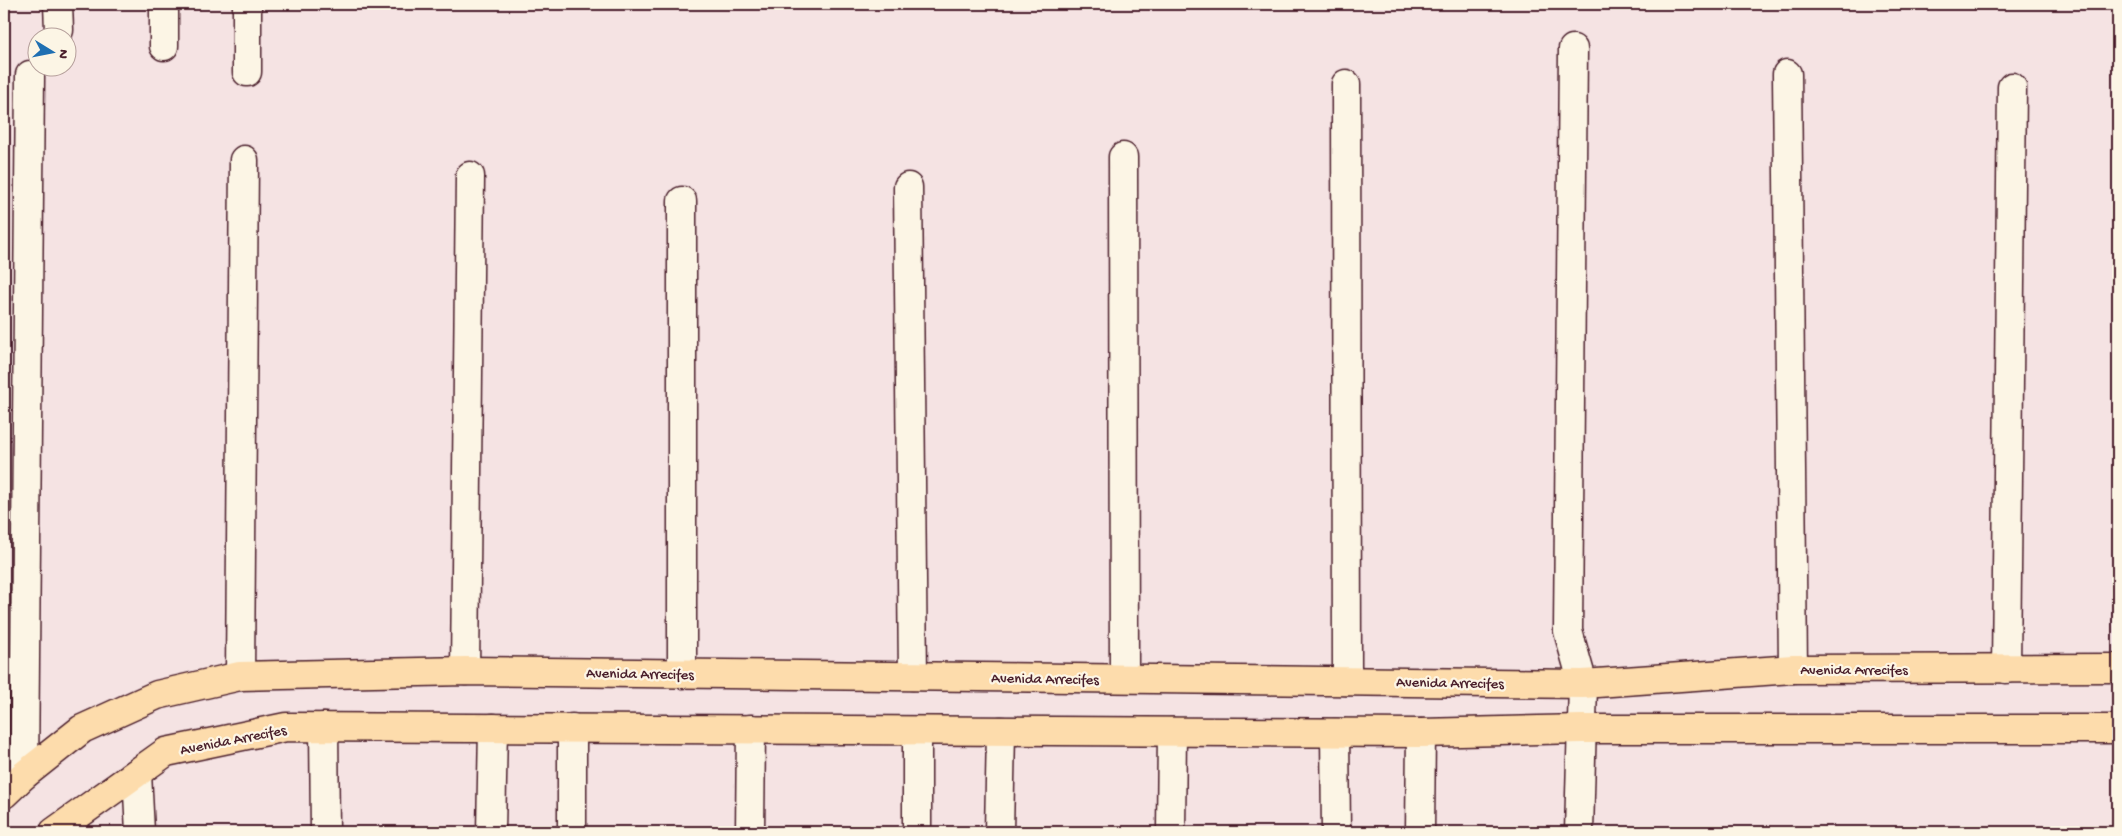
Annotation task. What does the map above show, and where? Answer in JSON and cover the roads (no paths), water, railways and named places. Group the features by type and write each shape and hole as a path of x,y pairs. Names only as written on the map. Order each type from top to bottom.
{"main road":[{"name":"Avenida Arrecifes","path":"4,794 24,775 82,729 157,695 240,676 465,671 1583,684 1794,669 2118,668"},
{"name":"Avenida Arrecifes","path":"56,832 166,752 286,727 1336,733 1581,730 2118,729"}],"street":[{"path":"164,4 164,46"},
{"path":"246,4 247,72"},
{"path":"1573,49 1568,630 1583,684 1579,832"},
{"path":"1787,74 1794,669"},
{"path":"24,775 30,78"},
{"path":"1346,84 1347,681"},
{"path":"2006,669 2012,88"},
{"path":"1123,157 1124,678"},
{"path":"240,676 244,160"},
{"path":"465,671 470,176"},
{"path":"908,187 913,676"},
{"path":"682,201 682,674"},
{"path":"324,727 325,832"},
{"path":"491,832 493,728"},
{"path":"572,728 572,832"},
{"path":"750,832 751,729"},
{"path":"917,730 918,832"},
{"path":"999,832 1001,731"},
{"path":"1171,832 1172,732"},
{"path":"1336,733 1336,832"},
{"path":"1420,832 1421,733"},
{"path":"137,773 140,832"}]}
